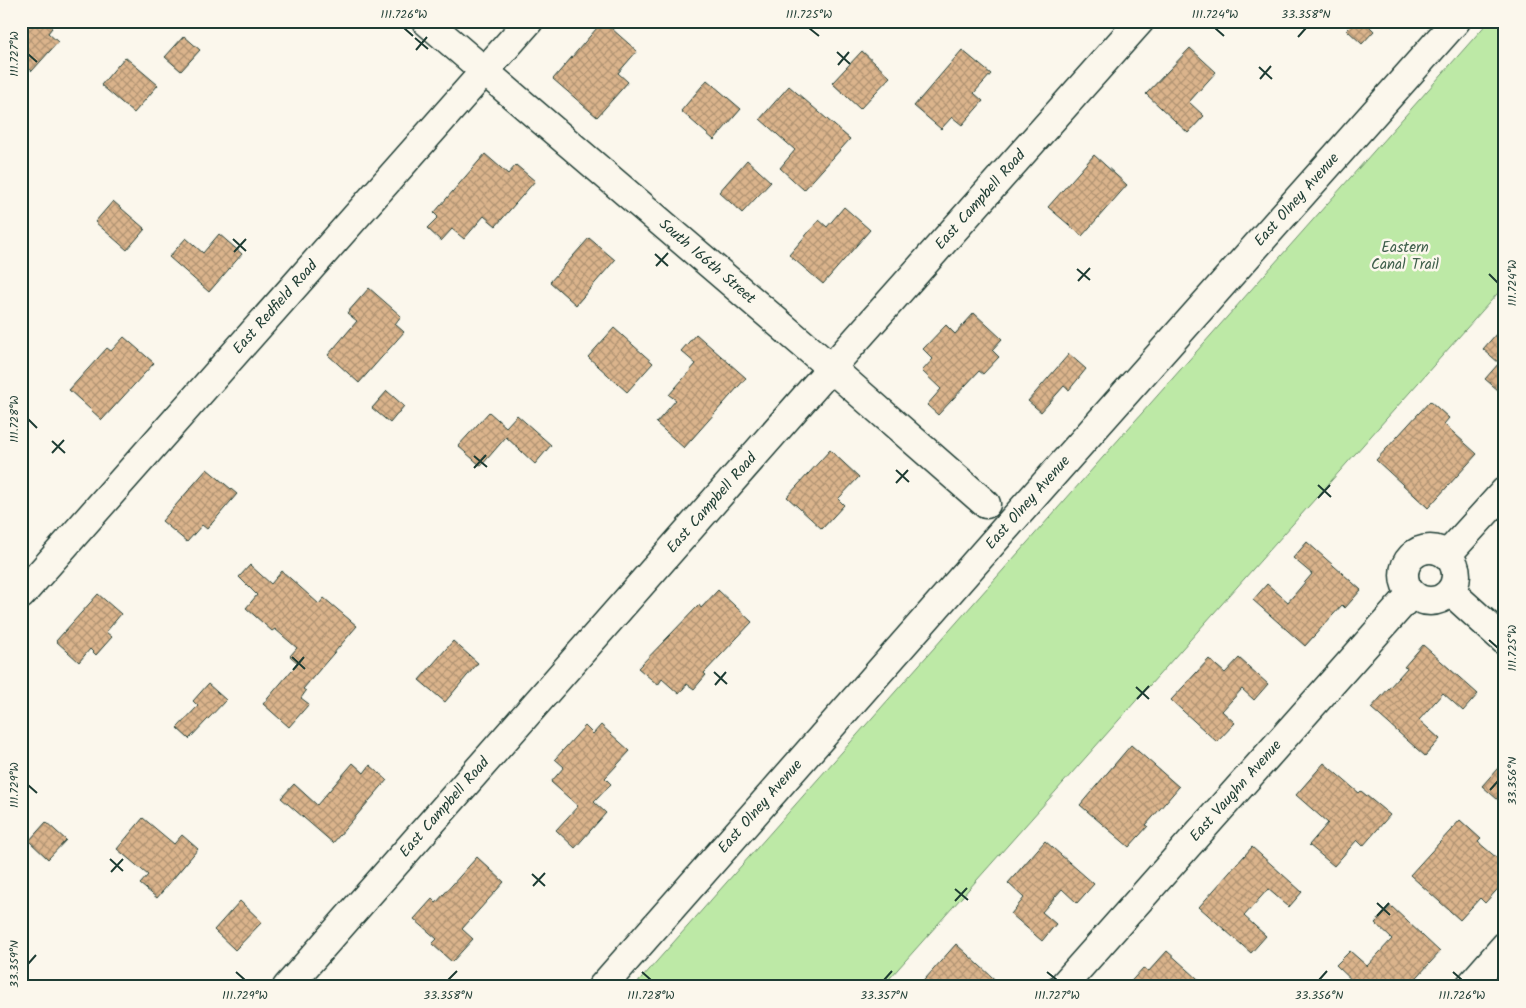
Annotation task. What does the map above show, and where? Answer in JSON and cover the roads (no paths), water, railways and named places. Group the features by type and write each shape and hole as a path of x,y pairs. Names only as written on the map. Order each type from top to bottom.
{"street":[{"name":"South 166th Street","path":"426,21 831,368 986,504"},
{"name":"East Redfield Road","path":"21,595 529,21"},
{"name":"East Campbell Road","path":"287,987 831,368 1140,21"},
{"name":"East Olney Avenue","path":"602,987 1009,524 1456,21"},
{"path":"1447,556 1505,491"},
{"path":"1428,549 1447,556 1456,569 1455,585 1451,592 1439,600 1431,602 1411,594 1404,578 1404,569 1408,561 1422,550 1428,549"},
{"path":"1451,592 1505,641"},
{"name":"East Vaughn Avenue","path":"1062,987 1411,594"},
{"path":"1469,987 1505,946"}],"park label":[{"name":"Eastern Canal Trail","path":"1405,256"}]}
